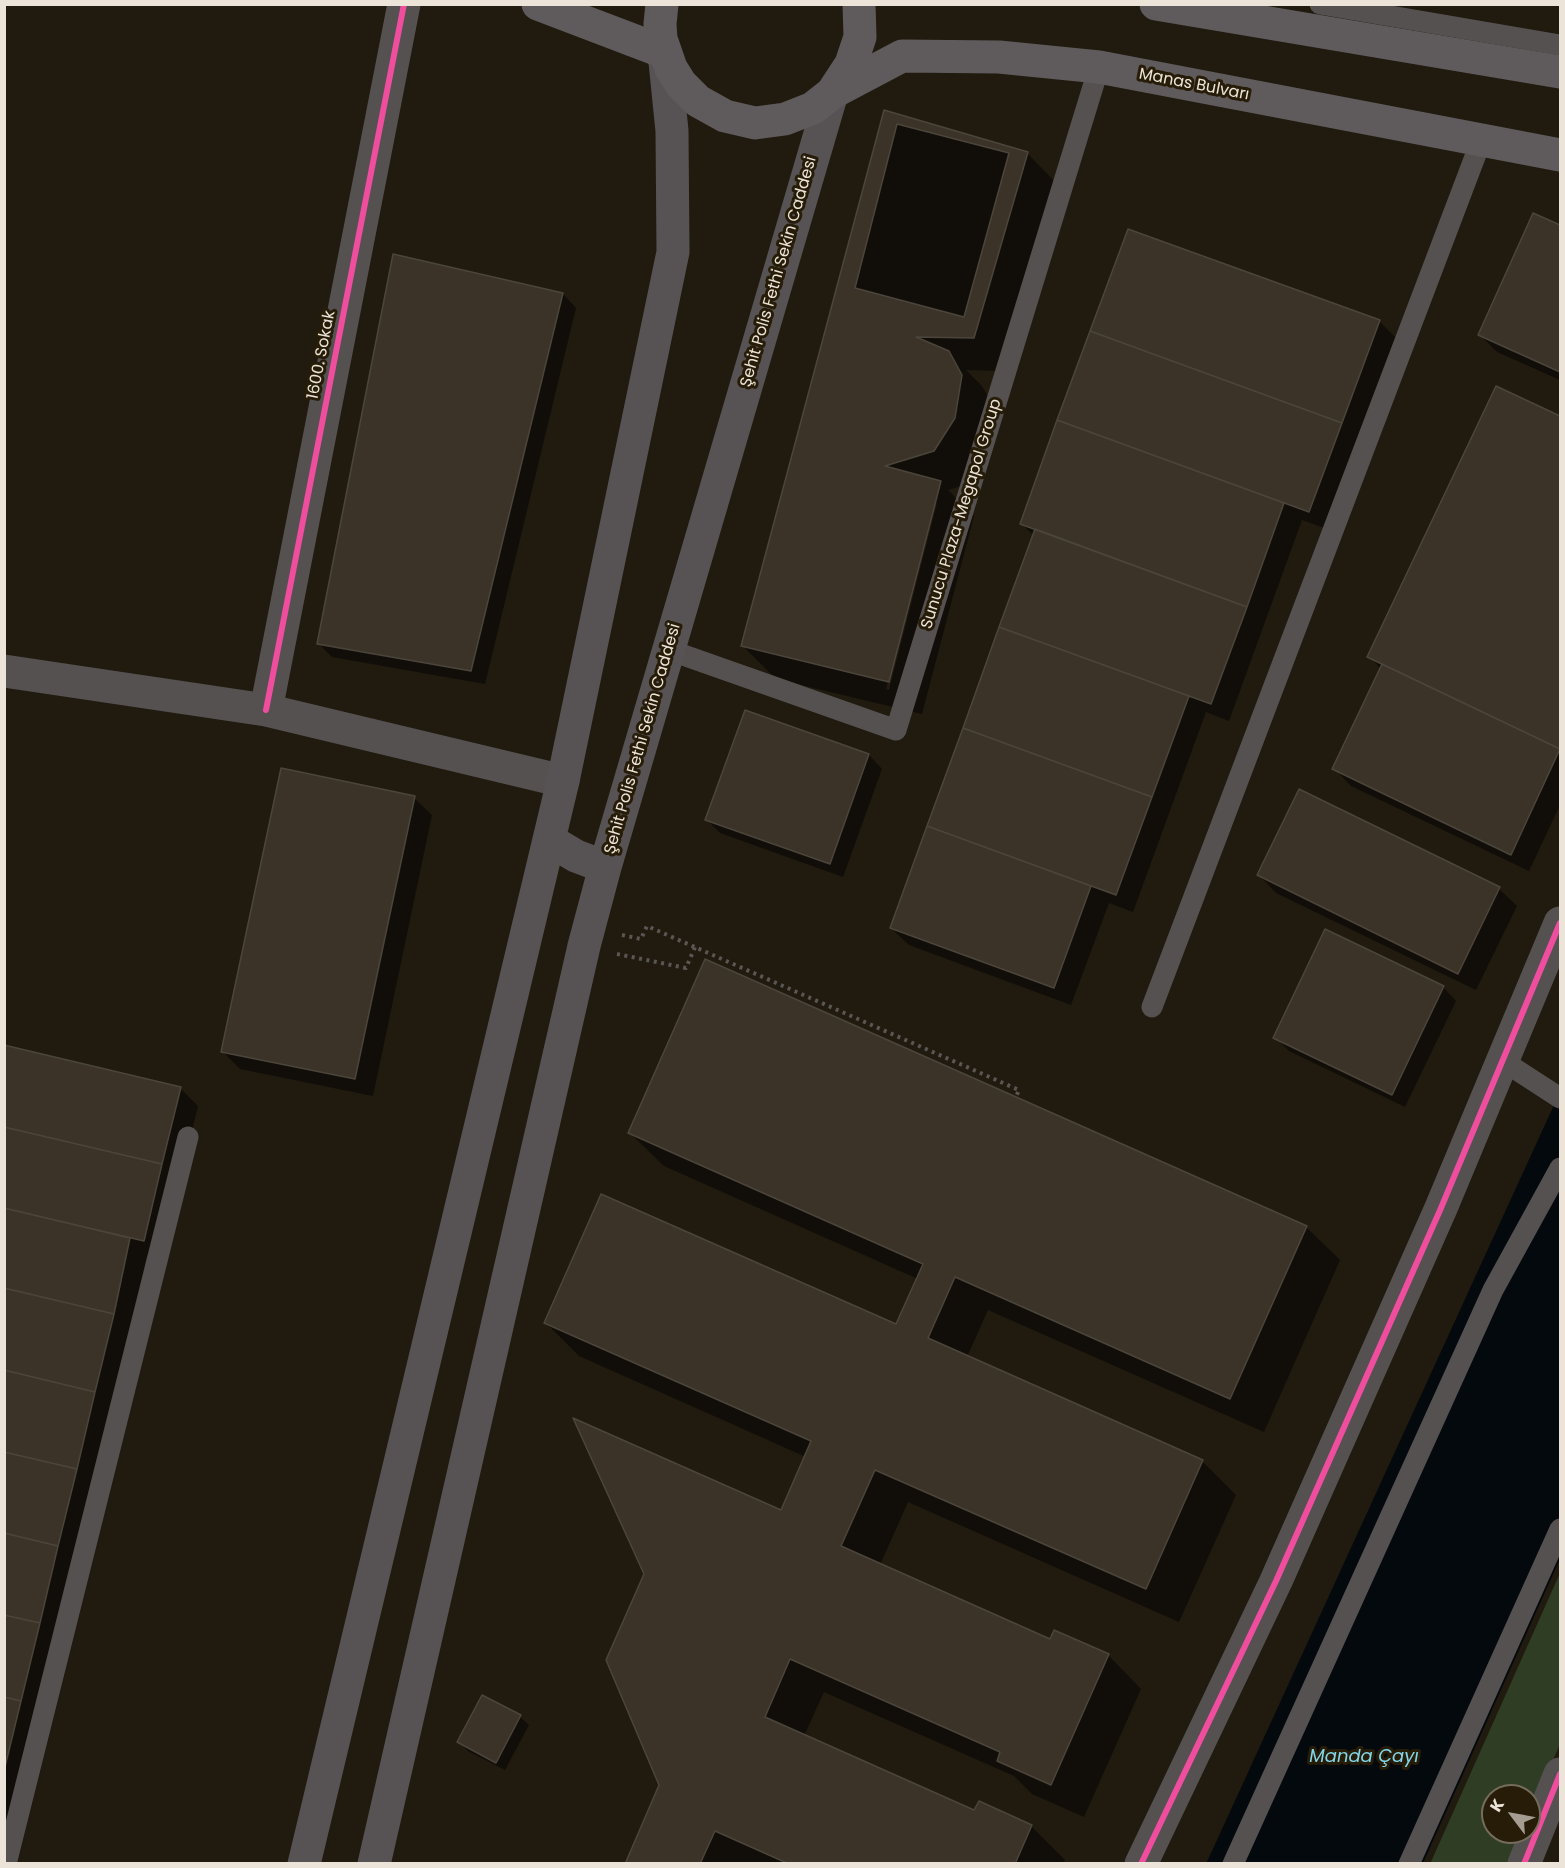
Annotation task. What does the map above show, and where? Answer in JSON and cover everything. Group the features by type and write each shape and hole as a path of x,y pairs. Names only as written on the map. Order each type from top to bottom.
{"main road":[{"path":"538,4 664,52 681,84 698,101 725,116 755,123 785,119 813,108 831,93 851,64 860,37 859,4"},
{"path":"304,1863 563,781 673,252 672,131 660,24 662,4"},
{"path":"1156,4 1560,72"},
{"name":"Manas Bulvarı","path":"831,93 902,56 999,57 1099,67 1560,155"},
{"name":"Şehit Polis Fethi Sekin Caddesi","path":"549,840 576,856 605,867 831,93"},
{"path":"374,1863 586,937 605,867"}],"street":[{"name":"1600. Sokak","path":"266,710 404,4"},
{"path":"4,671 266,710 563,781"},
{"path":"1141,1863 1276,1581 1441,1208 1560,923"},
{"path":"1524,1863 1560,1774"}],"lane":[{"path":"1320,4 1560,45"},
{"name":"Sunucu Plaza-Megapol Group","path":"669,650 896,730 1099,67"},
{"path":"1152,1007 1481,141"},
{"path":"1503,1061 1560,1098"},
{"path":"6,1863 188,1137"},
{"path":"1233,1863 1493,1290 1560,1168"},
{"path":"1414,1858 1560,1529"}],"path":[{"path":"586,937 641,939 647,926 1019,1090 1016,1097"},
{"path":"586,937 686,968 695,947"}],"green space":[{"path":"1560,1573 1560,1744 1541,1788 1541,1784 1481,1784 1481,1844 1517,1844 1508,1863 1430,1864"}],"water":[{"name":"Manda Çayı","path":"1560,1092 1560,1559 1423,1863 1206,1864"}],"building":[{"path":"884,110 1028,152 974,338 916,337 949,351 962,375 955,418 934,451 885,466 941,481 889,682 741,646"},
{"path":"897,124 1009,153 964,317 855,288"},
{"path":"1533,213 1560,225 1560,372 1478,335"},
{"path":"1128,229 1380,320 1342,423 1090,331"},
{"path":"393,254 563,293 471,671 317,644"},
{"path":"1090,331 1342,423 1309,512 1057,420"},
{"path":"1496,386 1560,416 1560,749 1367,657"},
{"path":"1057,420 1284,503 1247,607 1020,524"},
{"path":"1035,529 1247,607 1211,704 999,627"},
{"path":"999,627 1189,696 1152,797 963,728"},
{"path":"1382,664 1560,749 1511,855 1332,769"},
{"path":"745,710 869,754 830,864 705,820"},
{"path":"963,728 1152,797 1116,895 927,826"},
{"path":"281,768 415,796 355,1079 221,1052"},
{"path":"1299,789 1500,887 1458,974 1257,875"},
{"path":"927,826 1091,886 1054,988 890,928"},
{"path":"1325,929 1444,986 1392,1095 1273,1038"},
{"path":"705,959 1307,1226 1230,1399 955,1277 928,1338 1203,1460 1146,1589 875,1470 841,1546 1050,1639 1054,1630 1109,1654 1051,1785 997,1761 1000,1752 790,1659 765,1717 974,1810 979,1801 1032,1825 1015,1864 789,1864 715,1831 700,1864 625,1864 659,1785 606,1660 644,1574 573,1418 781,1510 811,1441 544,1323 601,1194 896,1324 923,1264 628,1133"},
{"path":"4,1045 181,1087 162,1164 4,1127"},
{"path":"4,1127 162,1164 144,1241 4,1208"},
{"path":"4,1208 130,1238 114,1314 4,1288"},
{"path":"4,1288 114,1314 95,1392 4,1370"},
{"path":"4,1370 95,1392 77,1469 4,1452"},
{"path":"4,1452 77,1469 58,1546 4,1533"},
{"path":"4,1533 58,1546 40,1623 4,1615"},
{"path":"4,1615 40,1623 21,1701 4,1697"},
{"path":"482,1695 521,1715 496,1763 457,1742"},
{"path":"4,1697 21,1701 4,1771"}],"cycle path":[{"path":"266,710 404,4"},
{"path":"1141,1864 1276,1581 1441,1208 1560,923"},
{"path":"1524,1864 1560,1774"}]}
